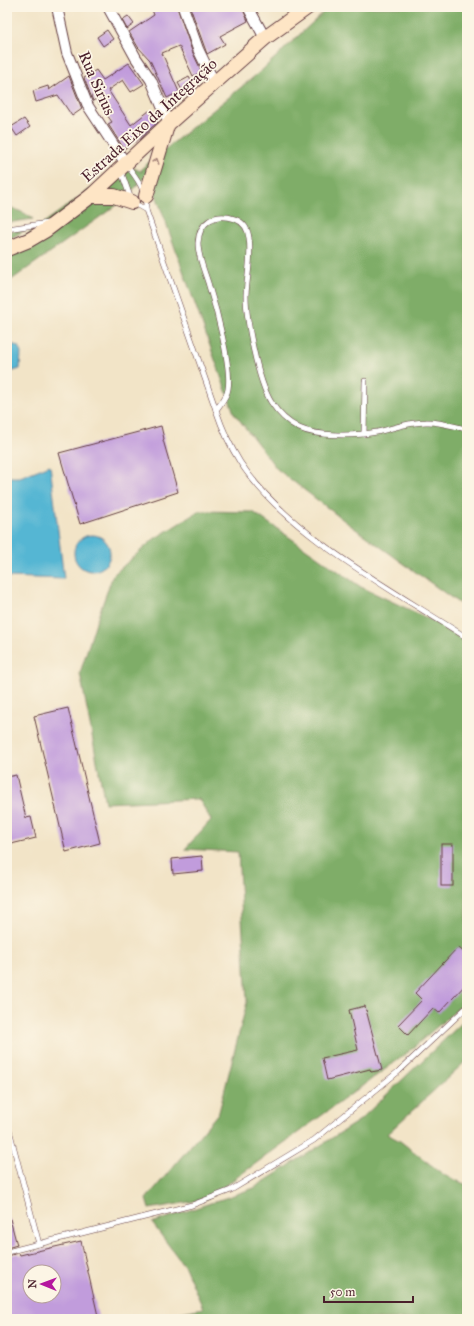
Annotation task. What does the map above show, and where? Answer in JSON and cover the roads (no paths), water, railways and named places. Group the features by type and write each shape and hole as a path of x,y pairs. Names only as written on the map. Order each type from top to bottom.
{"main road":[{"name":"Estrada Eixo da Integração","path":"7,250 29,240 57,222 91,196 168,124 215,84 265,38 308,7"},
{"path":"146,203 168,124"},
{"path":"91,196 114,196 132,202"}],"street":[{"name":"Rua Sirius","path":"57,7 67,53 88,106 123,166"},
{"path":"108,7 150,80 168,124"},
{"path":"183,7 198,50 215,84"},
{"path":"248,7 265,38"}],"lane":[{"path":"123,166 132,202 146,203"},
{"path":"123,166 135,176 146,203 224,433 240,463 268,498 307,532 356,567 467,638"},
{"path":"216,410 227,393 228,375 217,315 201,262 198,245 200,232 204,224 219,216 239,220 246,228 250,239 246,290 252,341 264,386 271,402 284,418 299,428 319,433 364,434 406,424 428,422 467,429"},
{"path":"7,229 57,222"},
{"path":"364,434 365,382"},
{"path":"7,1252 192,1205 231,1190 314,1140 399,1071 467,1007"},
{"path":"7,1122 39,1244"}],"water":[{"path":"7,343 18,346 21,353 20,369 7,373"},
{"path":"50,465 64,579 7,577 7,477 20,477"},
{"path":"96,535 105,540 109,546 109,560 105,566 96,571 88,571 79,566 75,560 74,549 79,540 85,536"}]}
